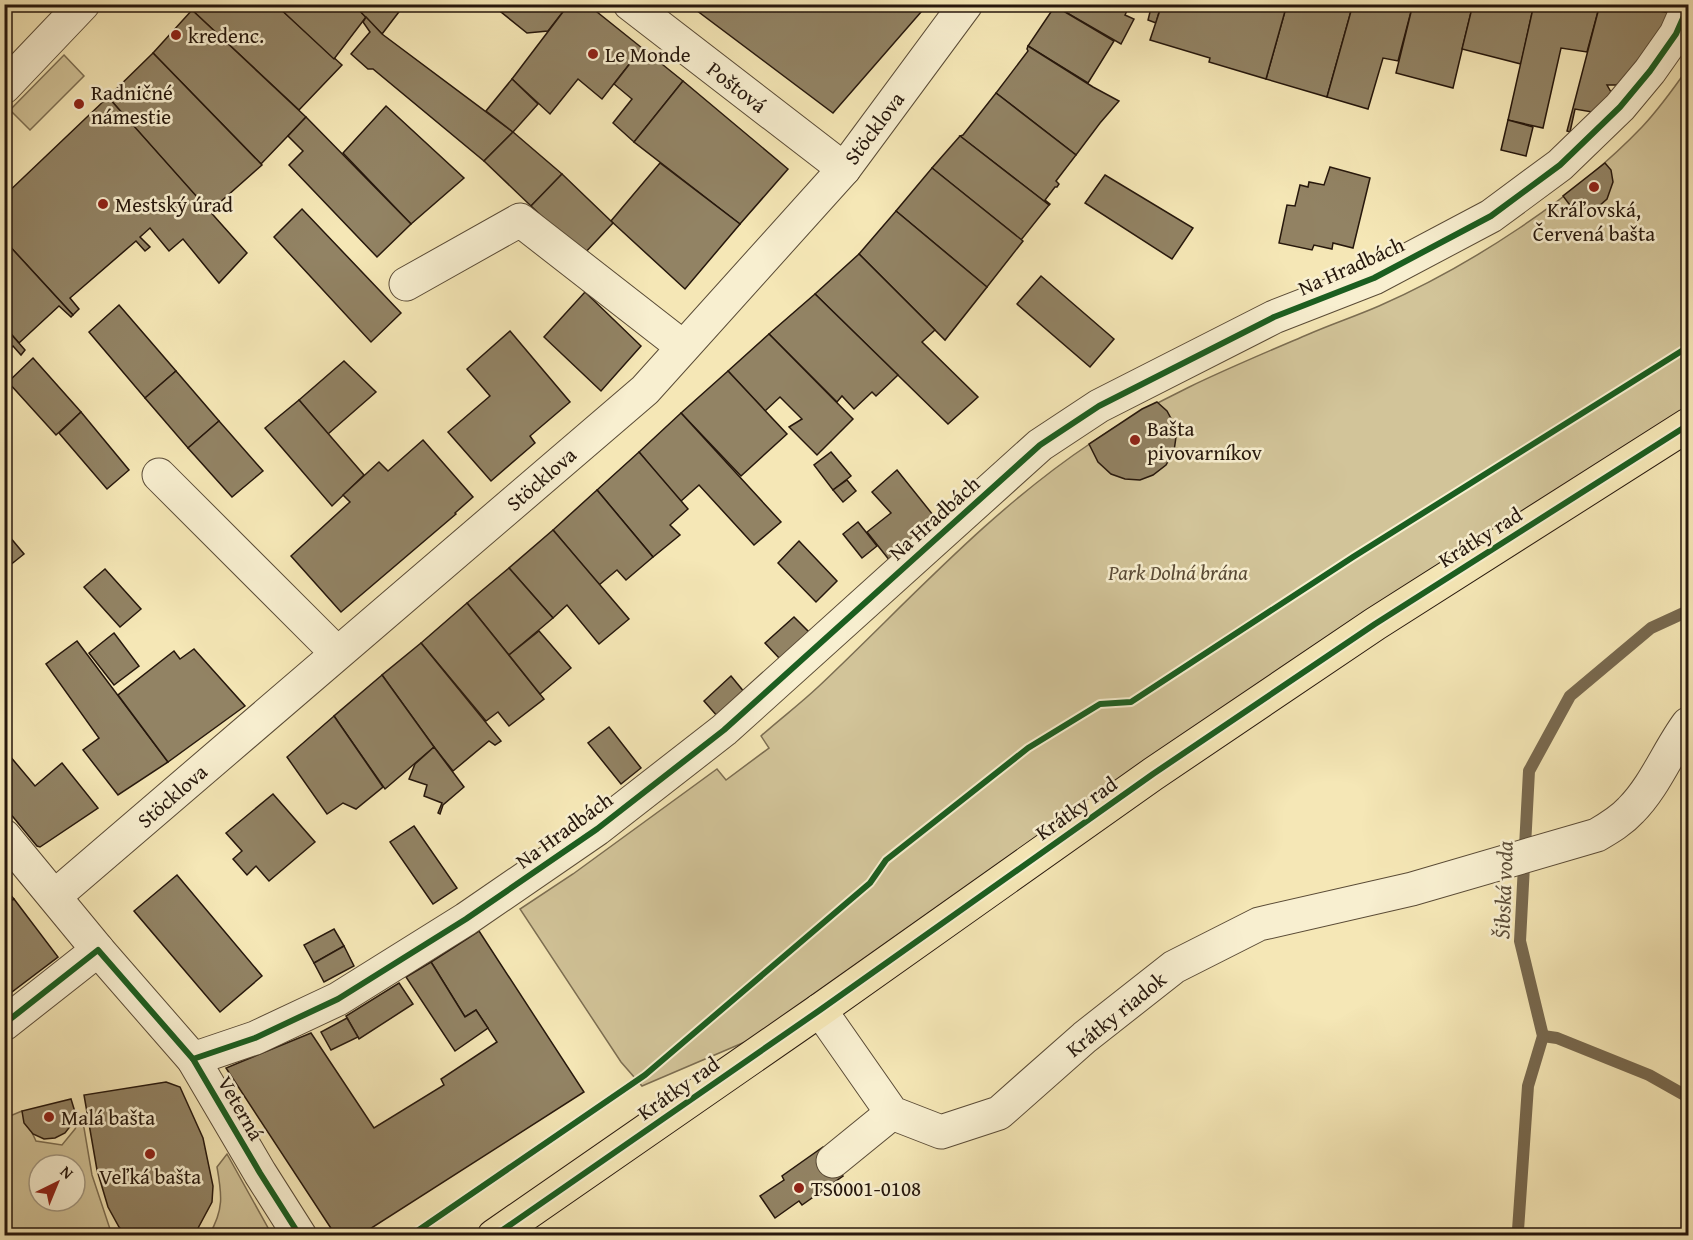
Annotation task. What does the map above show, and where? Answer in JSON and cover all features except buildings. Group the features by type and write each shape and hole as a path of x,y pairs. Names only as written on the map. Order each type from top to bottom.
{"main road":[{"name":"Krátky rad","path":"494,1236 820,1010 1153,774 1365,630 1689,425"}],"street":[{"path":"4,87 83,4"},
{"name":"Poštová","path":"630,4 844,169"},
{"name":"Stöcklova","path":"55,896 645,390 844,169 966,4"},
{"name":"Na Hradbách","path":"193,1059 255,1038 338,999 466,919 597,829 724,730 1040,445 1099,406 1274,317 1374,278 1491,216 1560,165 1620,107 1650,71 1676,34 1689,7"},
{"path":"406,284 520,220 683,347"},
{"path":"159,475 337,653"},
{"name":"Krátky riadok","path":"892,1113 941,1132 999,1113 1085,1037 1174,967 1259,924 1412,889 1597,835 1616,824 1631,811 1643,796 1670,749 1689,724"},
{"name":"Veterná","path":"4,836 98,950 193,1059 300,1236"},
{"path":"4,1024 98,950"},
{"path":"820,1010 892,1113 833,1161"}],"green space":[{"path":"64,55 84,76 30,130 10,110"},
{"name":"Park Dolná brána","path":"1688,68 1688,425 820,1010 642,1086 621,1062 520,909 573,874 717,769 726,780 769,748 761,736 818,687 983,528 1018,498 1091,443 1143,411 1197,383 1414,290 1484,251 1552,205 1615,154 1654,113"},
{"path":"22,1111 36,1141 62,1145 82,1116 92,1175 112,1235 5,1236 5,1118"},
{"path":"227,1154 272,1235 209,1235 221,1202 217,1167"}],"waterway":[{"name":"Šibská voda","path":"1513,1236 1518,1230 1528,1086 1543,1036 1520,941 1529,771 1570,696 1651,628 1688,611"},
{"path":"1543,1036 1557,1038 1649,1075 1688,1097"}],"cycle path":[{"path":"193,1059 255,1038 338,999 466,919 597,829 724,730 1040,445 1099,406 1274,317 1374,278 1491,216 1560,165 1620,107 1650,71 1676,34 1688,7"},
{"path":"410,1236 645,1075 870,883 886,860 1028,748 1100,704 1131,702 1353,557 1688,347"},
{"path":"494,1236 820,1010 1153,774 1375,624 1688,425"},
{"path":"4,1024 98,950 193,1059 300,1236"}],"place":[{"name":"kredenc.","path":"176,35"},
{"name":"Le Monde","path":"593,54"},
{"name":"Radničné námestie","path":"79,104"},
{"name":"Kráľovská, Červená bašta","path":"1594,187"},
{"name":"Mestský úrad","path":"103,204"},
{"name":"Bašta pivovarníkov","path":"1135,440"},
{"name":"Malá bašta","path":"49,1117"},
{"name":"Veľká bašta","path":"150,1154"},
{"name":"TS0001-0108","path":"799,1188"}]}
